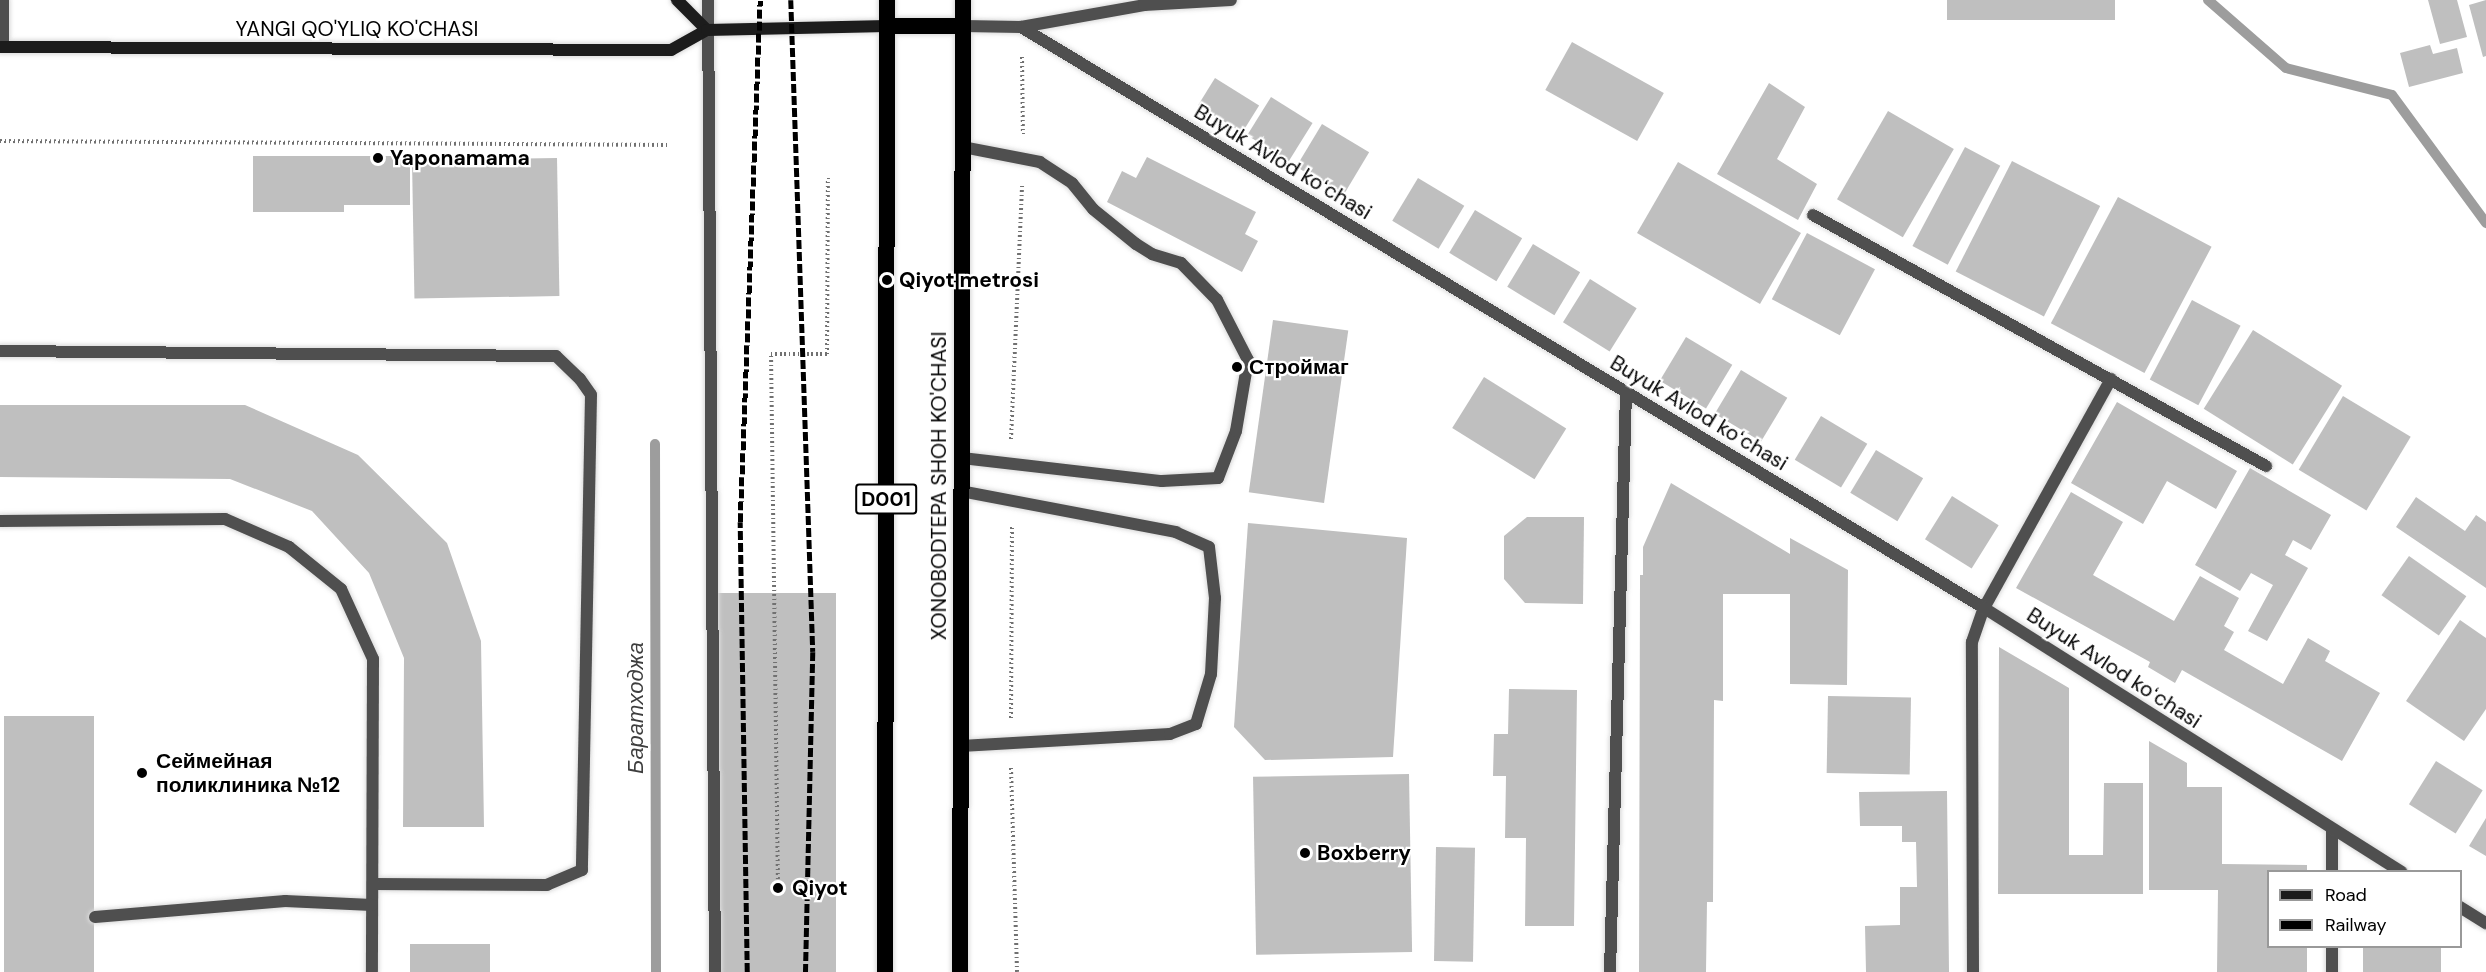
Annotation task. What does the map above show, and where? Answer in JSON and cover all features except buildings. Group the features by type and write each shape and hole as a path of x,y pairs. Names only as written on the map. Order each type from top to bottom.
{"highway":[{"name":"D001","path":"885,972 887,0"},
{"name":"XONOBODTEPA SHOH KO'CHASI","path":"960,972 963,0"},
{"path":"887,26 963,27"}],"main road":[{"path":"677,0 708,30"},
{"name":"YANGI QO'YLIQ KO'CHASI","path":"2,46 670,50 708,30 887,26"}],"street":[{"path":"2,46 3,0"},
{"path":"708,0 715,972"},
{"path":"963,27 1022,27 1144,4 1231,0"},
{"name":"Buyuk Avlod koʻchasi","path":"1022,27 1984,608 2398,870"},
{"path":"962,458 1162,481 1218,478 1236,431 1248,360 1217,300 1181,263 1152,254 1136,244 1094,209 1072,183 1040,162 963,147"},
{"path":"1813,215 2266,466"},
{"path":"0,351 556,356 580,379 591,394 582,870 547,885 373,885"},
{"path":"1973,972 1972,642 1984,608 2111,379"},
{"path":"1610,972 1626,392"},
{"path":"961,746 1170,734 1196,724 1211,674 1215,598 1209,548 1176,531 962,491"},
{"path":"0,521 225,519 289,548 341,589 373,659 372,972"},
{"path":"2332,830 2332,870"},
{"path":"95,917 285,901 372,905"},
{"path":"2462,909 2486,923"},
{"path":"2332,948 2332,972"}],"path":[{"path":"0,141 669,145"},
{"path":"778,888 771,354 827,354 828,178"}],"waterway":[{"name":"Баратходжа","path":"2208,0 2286,68 2392,95 2486,223"},
{"name":"Баратходжа","path":"655,444 656,972"}],"railway":[{"path":"747,972 740,522 760,0"},
{"path":"791,0 813,652 806,972"}],"place":[{"name":"Yaponamama","path":"378,158"},
{"name":"Qiyot metrosi","path":"887,280"},
{"name":"Строймаг","path":"1237,367"},
{"name":"Сеймейная поликлиника №12","path":"142,773"},
{"name":"Boxberry","path":"1305,853"},
{"name":"Qiyot","path":"778,888"}]}
